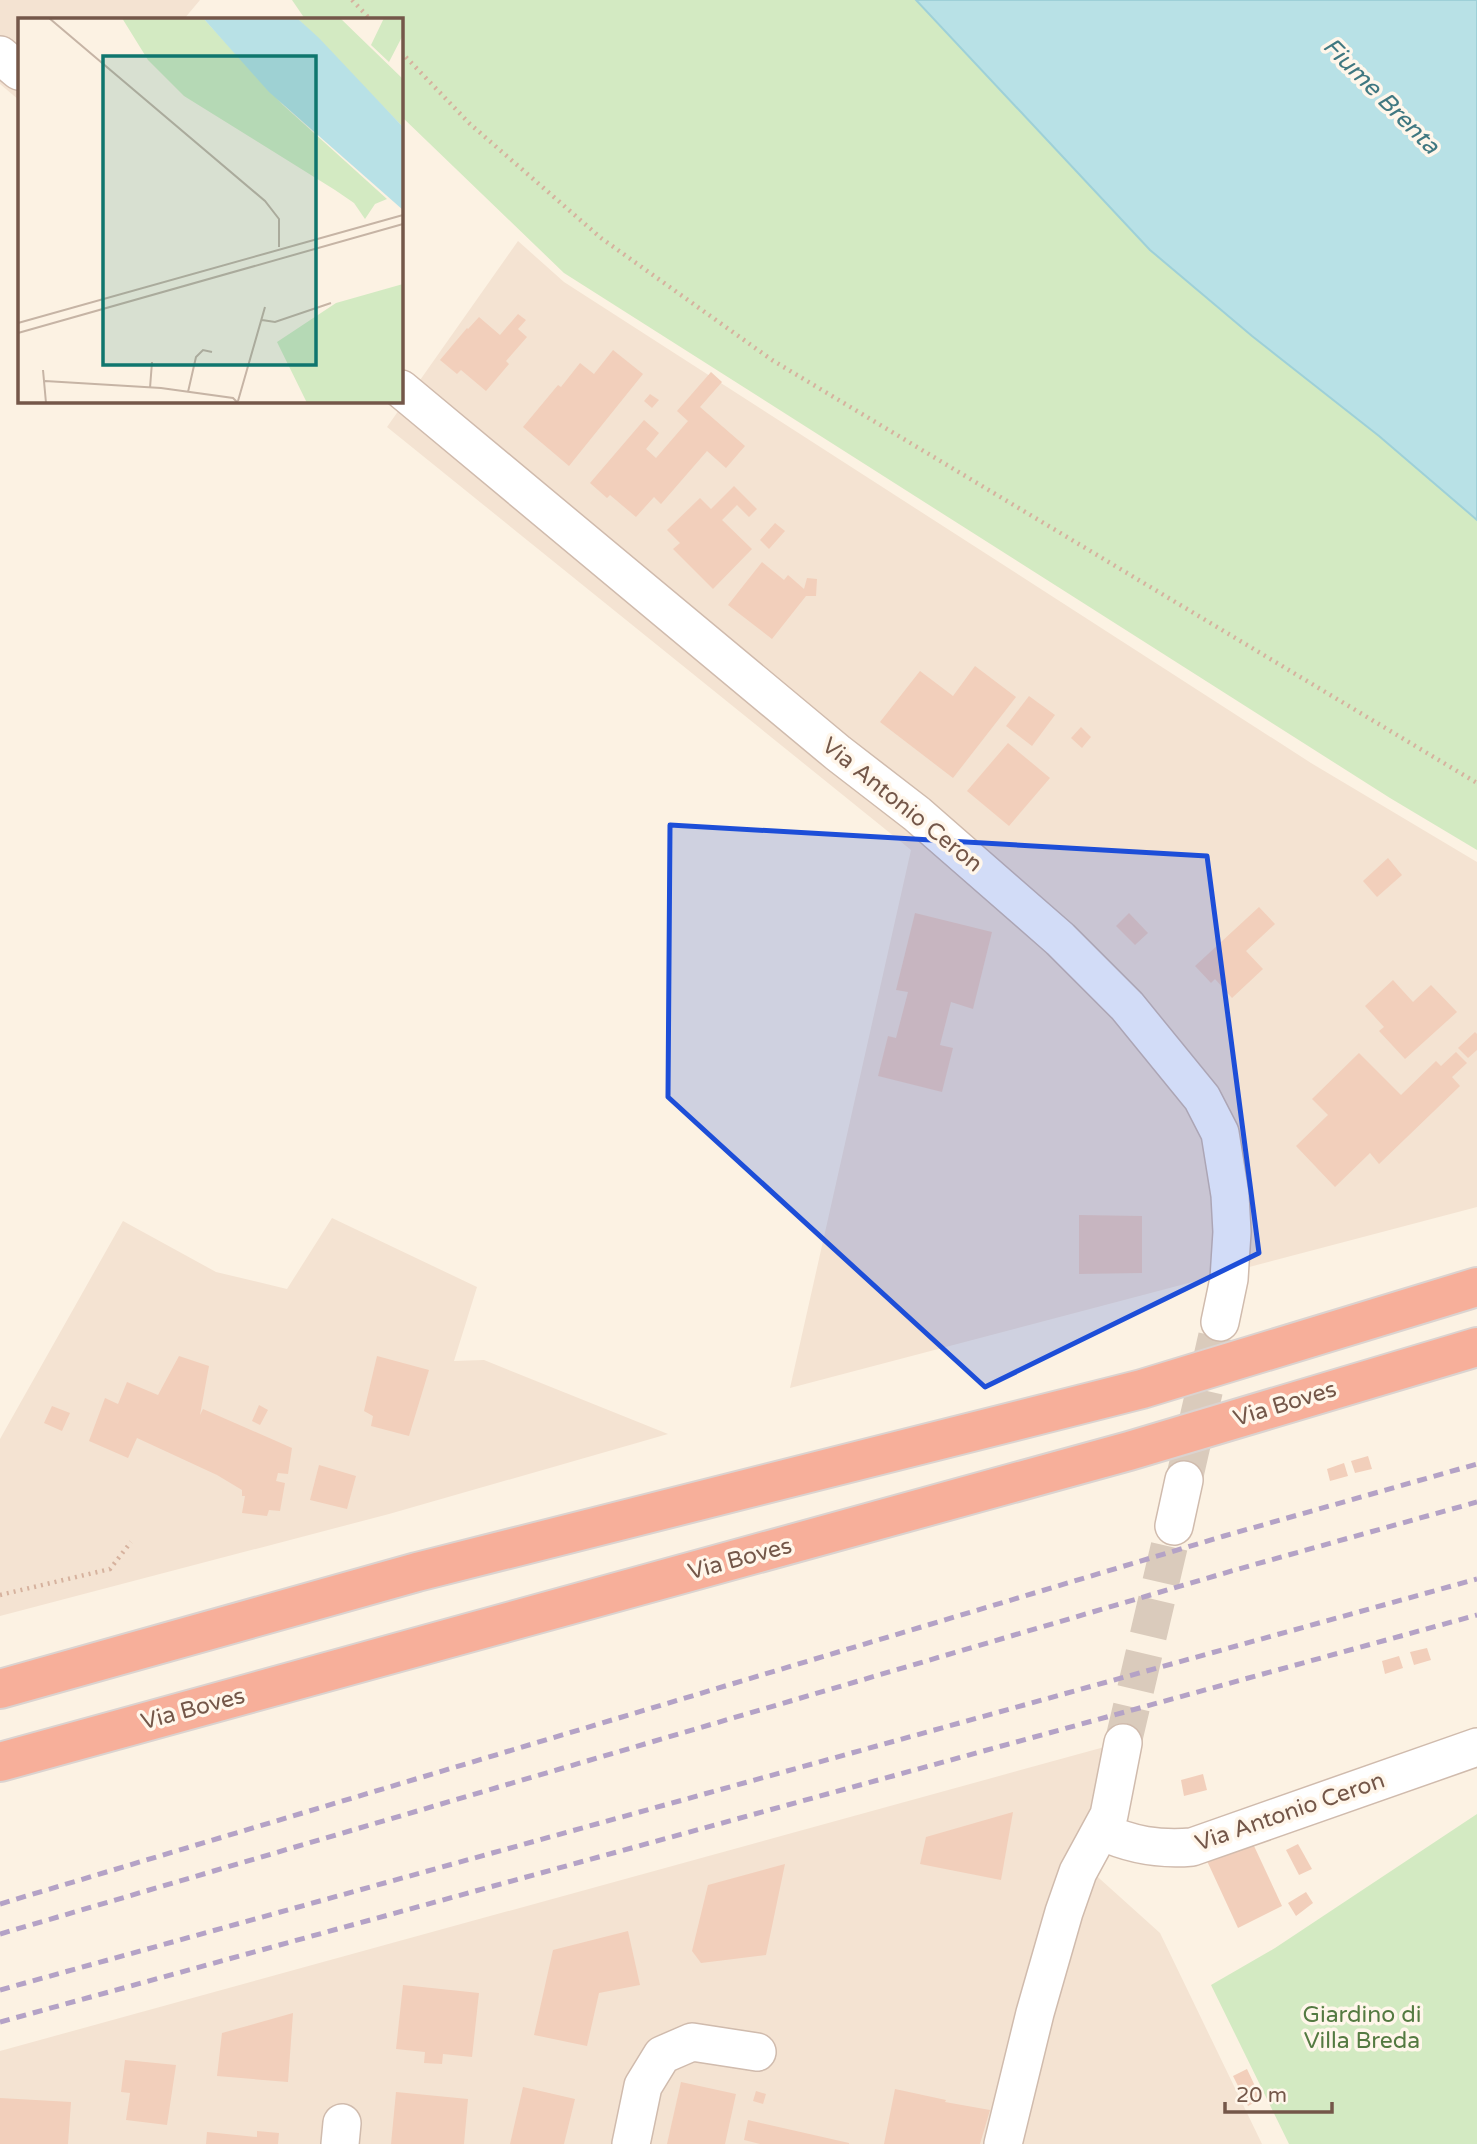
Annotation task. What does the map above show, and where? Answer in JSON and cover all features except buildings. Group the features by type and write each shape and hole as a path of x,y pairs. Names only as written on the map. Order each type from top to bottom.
{"highway":[{"path":"0,1689 416,1572 1142,1389 1477,1287"},
{"name":"Via Boves","path":"0,1762 1129,1451 1477,1347"}],"street":[{"path":"0,55 18,70"},
{"name":"Via Antonio Ceron","path":"402,390 838,753 927,823 1060,939 1128,1006 1202,1097 1220,1133 1230,1195 1232,1233 1229,1279 1220,1322"},
{"path":"1174,1526 1184,1480"},
{"path":"1003,2144 1035,2013 1064,1912 1078,1872 1109,1815 1123,1743"},
{"name":"Via Antonio Ceron","path":"1101,1831 1121,1841 1151,1848 1192,1847 1477,1747"},
{"path":"631,2144 643,2086 662,2055 692,2042 757,2052"}],"path":[{"path":"352,0 369,18"},
{"path":"402,52 470,124 601,238 772,360 1477,783"},
{"path":"0,1595 110,1569 131,1542"}],"highlighted area":[{"path":"670,825 1207,856 1259,1253 985,1387 668,1097"}],"shaded area":[{"path":"0,0 200,0 185,18 18,18 18,99 0,84"},
{"path":"518,241 564,282 1311,763 1477,862 1477,1207 790,1388 911,850 387,427"},
{"path":"332,1218 477,1287 454,1361 484,1360 668,1434 389,1514 0,1616 0,1439 123,1221 216,1272 287,1289"},
{"path":"1119,1743 1090,1870 1160,1933 1262,2144 0,2144 0,2051"}],"green space":[{"path":"292,0 916,0 1150,250 1252,336 1379,436 1477,520 1477,850 1390,798 564,273 402,117 402,18 304,18"},
{"name":"Giardino di Villa Breda","path":"1477,1814 1477,2144 1289,2144 1211,1985 1275,1948"}],"water":[{"name":"Fiume Brenta","path":"916,0 1477,0 1477,520 1379,436 1252,336 1150,250"}],"tunnel":[{"path":"1184,1480 1220,1322"},
{"path":"1123,1743 1174,1526"}],"railway":[{"path":"0,1904 1224,1536 1477,1464"},
{"path":"0,1934 1235,1570 1477,1502"},
{"path":"0,1990 1477,1579"},
{"path":"0,2022 1477,1615"}]}
